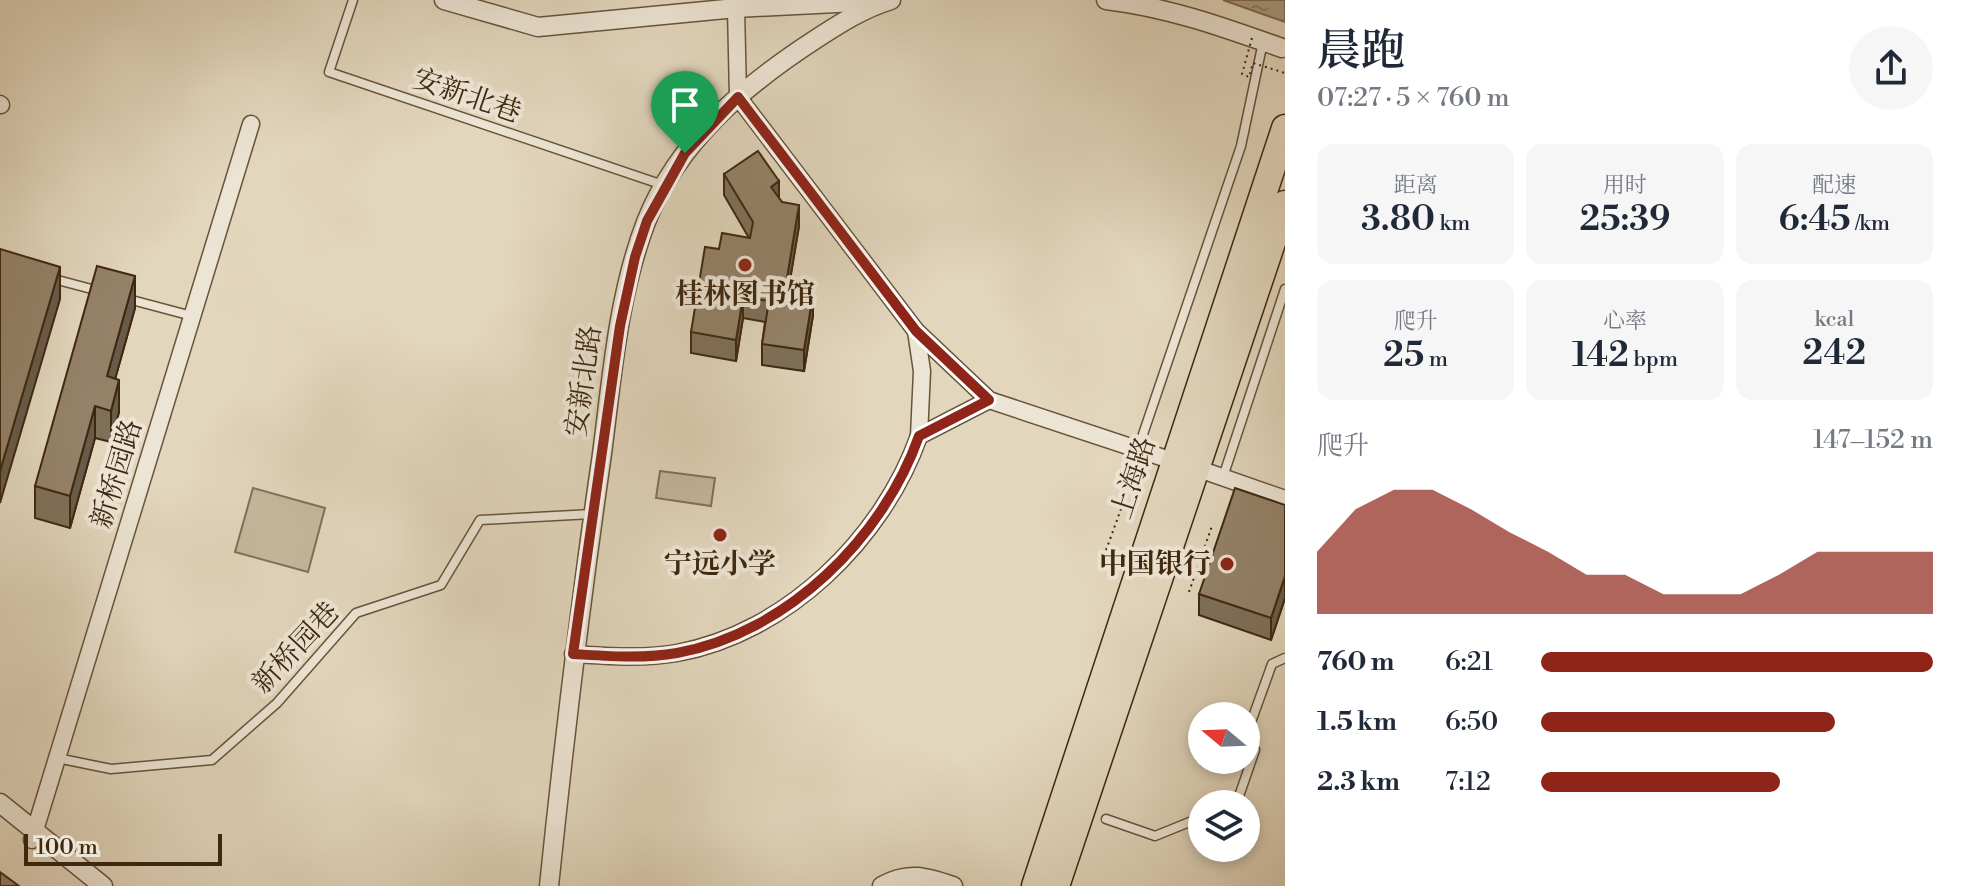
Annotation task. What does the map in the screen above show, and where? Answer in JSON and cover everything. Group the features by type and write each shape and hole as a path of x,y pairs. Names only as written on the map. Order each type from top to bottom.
{"highway":[{"name":"上海路","path":"1056,886 1056,853 1185,464 1285,128"},
{"name":"上海路","path":"1185,464 1285,204"},
{"path":"1035,886 1056,853"}],"street":[{"path":"444,0 538,27 736,8 889,0"},
{"name":"安新北路","path":"549,886 573,654 593,514 627,290 647,221 685,153 738,97 768,72 823,35 889,0"},
{"path":"1106,0 1146,4 1283,49"},
{"path":"736,8 738,97 916,331 989,400 1285,499"},
{"name":"新桥园路","path":"34,835 251,124"},
{"path":"573,654 633,657 678,653 723,640 783,609 823,579 854,545 908,467 919,436 922,371 916,331"},
{"path":"919,436 989,400"},
{"path":"0,803 89,886"},
{"path":"0,814 103,886"},
{"path":"882,886 896,878 918,875 953,886"}],"lane":[{"name":"安新北巷","path":"353,0 329,72 664,186"},
{"path":"1138,449 1241,146 1258,40"},
{"path":"44,276 104,292"},
{"path":"1222,477 1285,289"},
{"path":"118,296 192,316"},
{"name":"新桥园巷","path":"57,758 111,769 212,760 277,703 356,613 441,585 480,520 593,514"},
{"path":"1258,702 1272,664 1285,658"},
{"path":"1106,819 1155,836 1188,823"}],"path":[{"path":"1258,40 1242,74 1249,77 1253,63 1285,73"},
{"path":"1100,567 1125,498"},
{"path":"1189,592 1212,526"}],"shaded area":[{"path":"660,471 715,478 711,506 656,498"},
{"path":"253,488 325,508 308,572 235,552"}],"water":[{"path":"1223,0 1285,0 1285,22"}],"building":[{"path":"758,151 779,181 771,187 782,202 799,205 785,290 813,294 804,350 762,344 769,301 743,297 736,340 691,332 705,247 719,249 722,233 750,238 753,222 724,174"},
{"path":"0,249 60,267 0,471"},
{"path":"97,266 135,276 107,376 119,380 111,411 95,406 70,496 35,486"},
{"path":"1235,488 1285,505 1285,576 1271,618 1199,594"},
{"path":"0,872 19,886 0,886"}],"place":[{"name":"桂林图书馆","path":"745,265"},
{"name":"宁远小学","path":"720,535"},
{"name":"中国银行","path":"1227,564"}],"route":[{"path":"738,97 916,331 989,400 919,436 908,467 854,545 823,579 783,609 723,640 678,653 633,657 573,654 627,290 647,221 685,153 710,123 738,97"}]}
